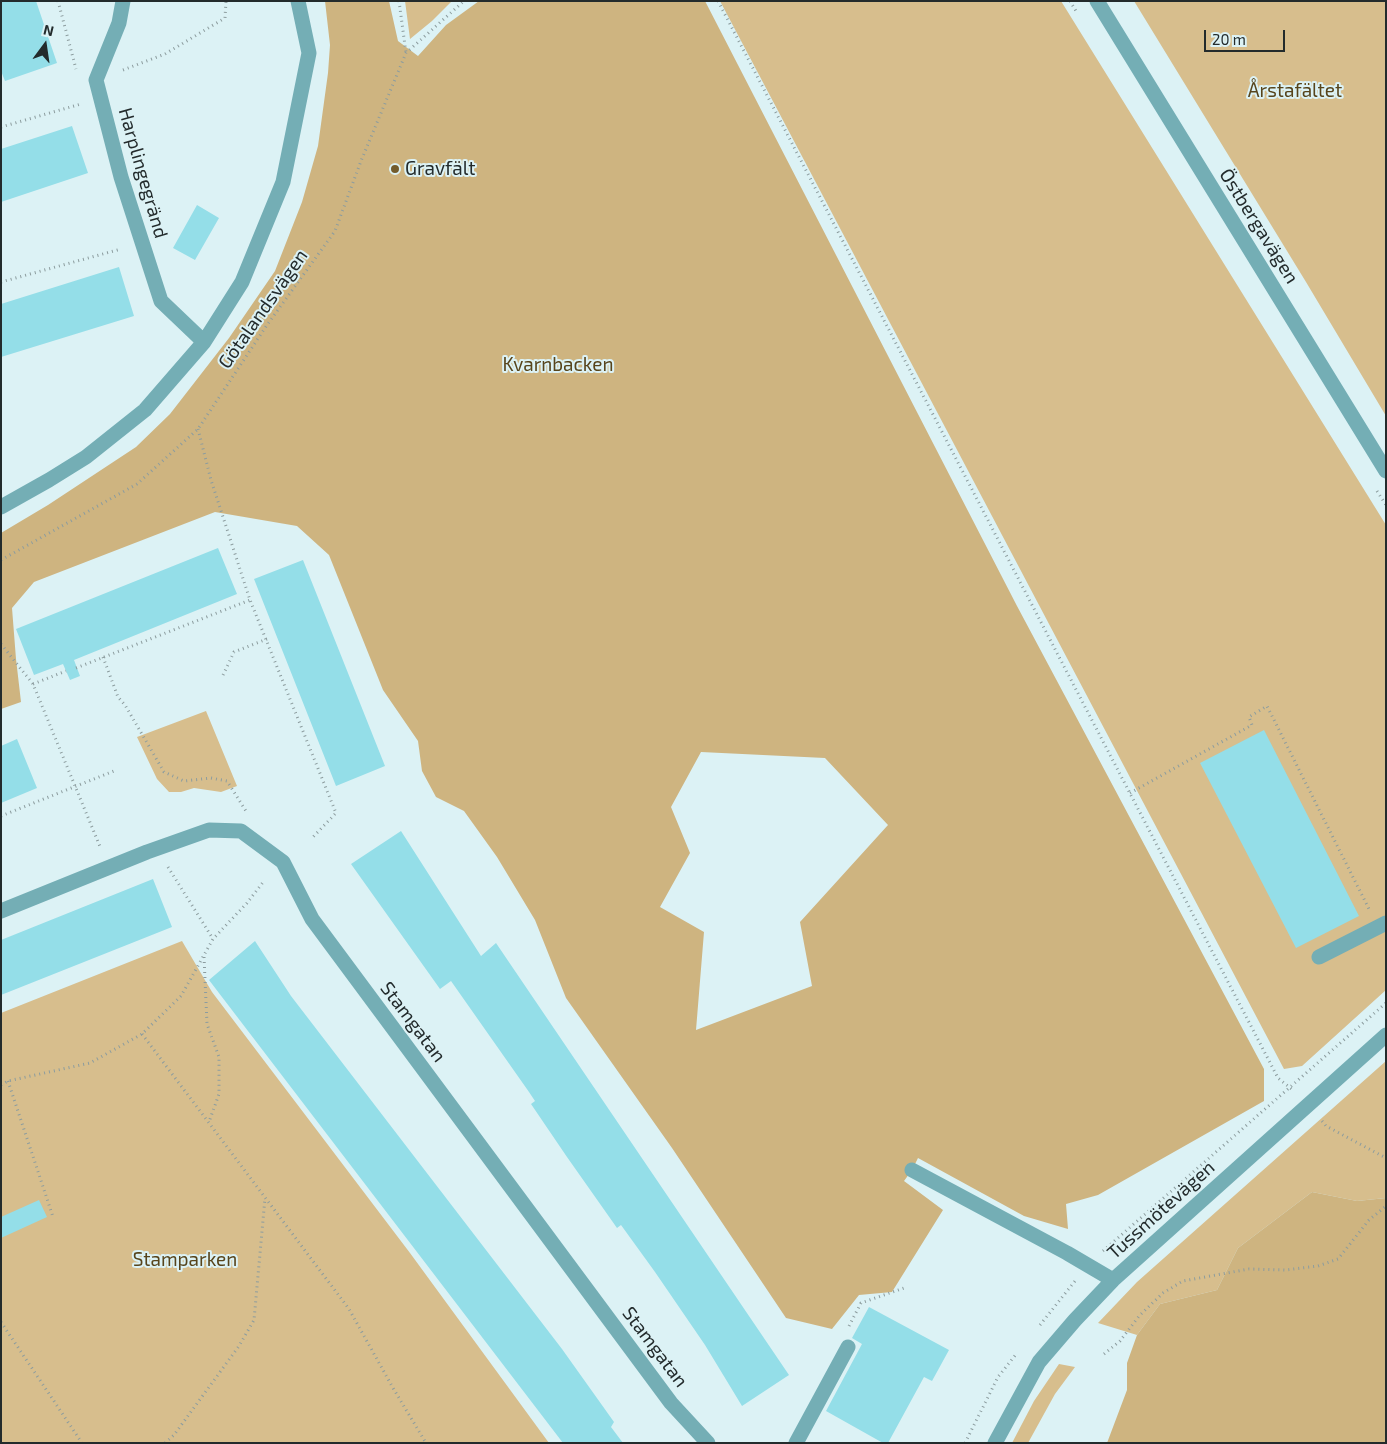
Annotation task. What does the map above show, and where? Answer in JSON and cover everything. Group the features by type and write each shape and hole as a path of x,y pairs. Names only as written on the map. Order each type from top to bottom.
{"street":[{"name":"Harplingegränd","path":"123,1 119,23 96,80 121,178 162,301 204,342"},
{"path":"1,507 86,457 145,410 204,342 242,282 283,182 309,53 298,1"},
{"name":"Östbergavägen","path":"1097,1 1386,471"},
{"name":"Stamgatan","path":"1,910 147,852 209,830 241,831 283,862 312,919 672,1403 708,1443"},
{"path":"1319,957 1382,925"},
{"name":"Tussmötevägen","path":"995,1443 1039,1362 1113,1280 1386,1035"},
{"path":"912,1170 1067,1253 1113,1280"},
{"path":"796,1443 848,1347"}],"path":[{"path":"58,1 78,75"},
{"path":"165,54 226,18 226,1"},
{"path":"399,1 406,54"},
{"name":"Götalandsvägen","path":"1,560 137,484 198,429 267,325 335,231 361,161 406,54 464,1"},
{"path":"718,1 1278,1078 1290,1087 1386,1003"},
{"path":"1,127 86,103"},
{"path":"1,282 125,248"},
{"path":"198,429 211,480 250,600 336,813 313,837"},
{"path":"76,668 250,600"},
{"path":"223,675 234,652 266,639"},
{"path":"1,644 33,684 101,851"},
{"path":"103,657 118,697 125,705 164,772 184,781 211,778 227,781 249,815"},
{"path":"33,684 66,671"},
{"path":"1130,793 1252,725 1249,717 1267,706 1382,925"},
{"path":"1,816 114,771"},
{"path":"167,866 213,939"},
{"path":"1,1085 8,1081 90,1063 142,1034 181,996 213,939 247,903 264,881"},
{"path":"204,956 207,1024 219,1057 219,1094 209,1123"},
{"path":"142,1034 349,1309 426,1443"},
{"path":"8,1081 53,1217"},
{"path":"1326,1126 1386,1158"},
{"path":"165,1443 174,1436 239,1346 254,1320 265,1197"},
{"path":"1104,1354 1120,1341 1140,1315 1164,1293 1183,1281 1249,1269 1286,1270 1318,1266 1338,1259 1370,1220 1386,1206"},
{"path":"861,1303 904,1288"},
{"path":"1,1322 82,1443"}],"green space":[{"name":"Kvarnbacken","path":"325,1 389,1 398,41 418,56 446,25 479,1 705,1 1017,606 1264,1069 1264,1101 1098,1195 1066,1204 1068,1229 1024,1216 918,1158 904,1181 943,1210 892,1292 859,1295 832,1329 786,1318 672,1148 566,998 535,920 497,857 464,811 436,797 422,771 418,741 383,690 329,555 297,526 215,512 34,582 12,608 21,702 1,709 1,533 48,505 136,447 170,414 229,338 275,271 302,202 318,146 330,45","holes":["701,752 825,758 888,825 800,922 812,986 696,1030 704,932 660,907 690,853 671,807"]},
{"path":"405,1 452,1 410,39"},
{"path":"720,1 1061,1 1386,525 1386,990 1302,1066 1284,1069"},
{"name":"Årstafältet","path":"1134,1 1386,1 1386,416 1306,282"},
{"path":"206,711 237,786 221,792 194,788 181,792 169,792 157,779 137,737"},
{"name":"Stamparken","path":"182,941 212,992 410,1253 549,1443 1,1443 1,1013"},
{"path":"1386,1061 1386,1198 1357,1201 1312,1192 1238,1248 1217,1290 1160,1304 1137,1335 1098,1323 1137,1282"},
{"path":"1312,1192 1357,1201 1386,1198 1386,1443 1107,1443 1127,1390 1127,1363 1137,1335 1160,1304 1217,1290 1238,1248"},
{"path":"1059,1364 1075,1367 1055,1394 1028,1443 1012,1443 1034,1401"}],"building":[{"path":"1,1 36,1 57,63 5,81 1,71"},
{"path":"72,126 88,173 1,202 1,149"},
{"path":"197,205 219,218 195,260 173,248"},
{"path":"119,267 134,316 1,357 1,304"},
{"path":"218,548 237,594 74,660 80,676 70,680 63,664 34,675 16,629"},
{"path":"303,560 385,766 336,786 254,579"},
{"path":"1264,730 1359,916 1296,948 1200,763"},
{"path":"17,739 37,788 1,803 1,746"},
{"path":"401,831 481,956 496,943 789,1375 742,1406 705,1345 621,1225 617,1228 567,1157 531,1104 535,1101 451,981 440,989 351,864"},
{"path":"153,879 172,927 1,995 1,940"},
{"path":"255,941 291,996 562,1349 614,1422 611,1427 623,1443 563,1443 209,980"},
{"path":"39,1200 47,1217 1,1238 1,1217"},
{"path":"869,1307 949,1350 932,1381 924,1377 888,1443 883,1443 826,1411 862,1344 852,1338"}],"place":[{"name":"Gravfält","path":"395,169"}]}
